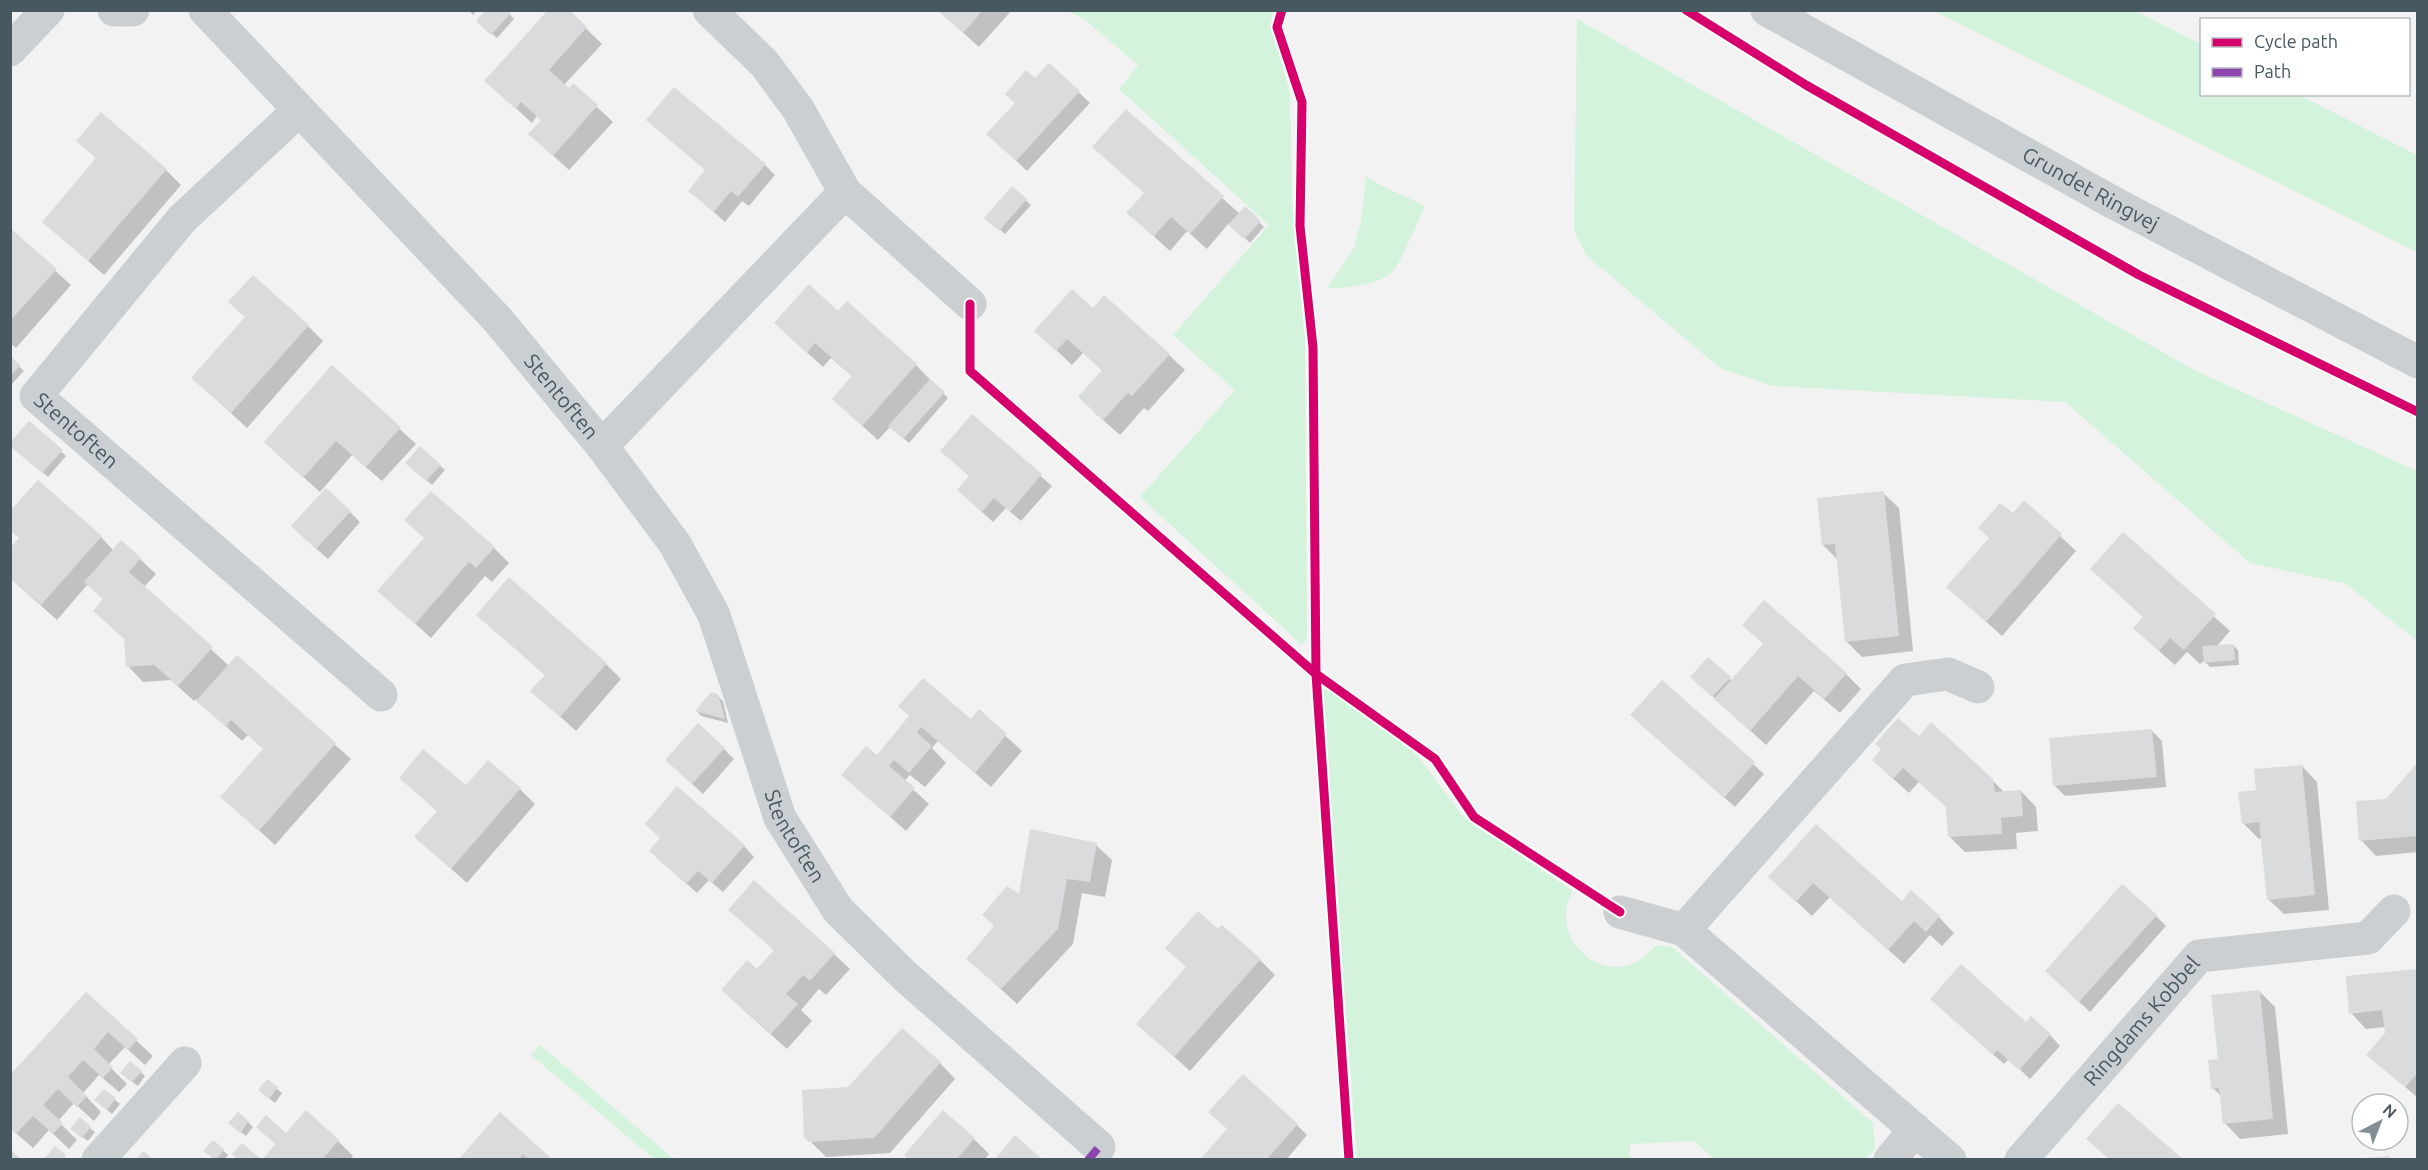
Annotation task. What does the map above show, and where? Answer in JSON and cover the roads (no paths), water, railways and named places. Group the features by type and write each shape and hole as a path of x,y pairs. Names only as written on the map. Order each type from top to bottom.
{"street":[{"path":"10,50 48,10"},
{"path":"114,10 134,10"},
{"name":"Stentoften","path":"205,10 497,319 602,446 675,544 714,615 780,818 838,910 905,976 1099,1147"},
{"path":"709,10 764,63 798,109 845,192 970,304"},
{"name":"Grundet Ringvej","path":"1767,10 2114,202 2418,362"},
{"name":"Stentoften","path":"298,111 182,219 36,396 381,695"},
{"name":"Stentoften","path":"602,446 845,192"},
{"path":"1684,930 1905,680 1948,674 1978,687"},
{"name":"Ringdams Kobbel","path":"2021,1160 2199,956 2368,938 2394,911"},
{"path":"1620,912 1684,930 1950,1160"},
{"path":"98,1160 185,1063"},
{"path":"1890,1160 1915,1129"}]}
